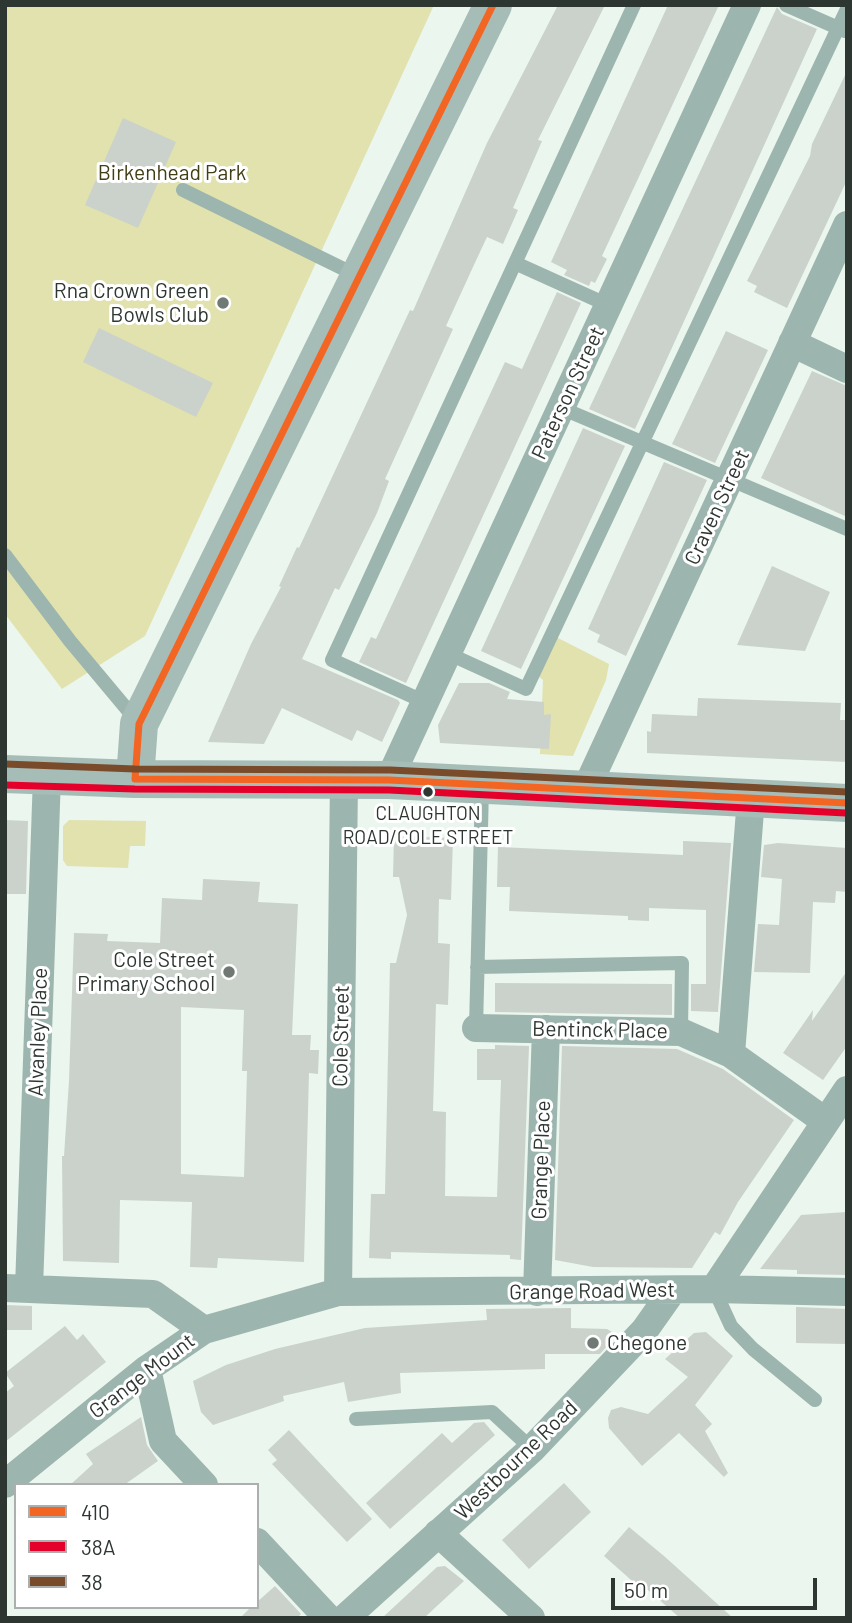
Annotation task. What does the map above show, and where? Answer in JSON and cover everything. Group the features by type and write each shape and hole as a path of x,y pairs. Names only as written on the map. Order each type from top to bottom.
{"street":[{"path":"135,779 139,724 493,5"},
{"name":"Paterson Street","path":"389,780 747,5"},
{"name":"Craven Street","path":"586,789 847,225"},
{"path":"792,343 847,369"},
{"path":"5,774 135,779 389,780 847,803"},
{"name":"Alvanley Place","path":"17,1288 47,776"},
{"name":"Cole Street","path":"338,1292 344,780"},
{"path":"731,1054 751,798"},
{"name":"Bentinck Place","path":"476,1028 681,1032 731,1054 825,1121"},
{"name":"Grange Place","path":"537,1292 546,1029"},
{"path":"714,1289 847,1090"},
{"path":"17,1288 153,1294 204,1330"},
{"name":"Grange Road West","path":"338,1292 714,1289 847,1292"},
{"name":"Westbourne Road","path":"345,1618 532,1449 644,1331 673,1290"},
{"name":"Grange Mount","path":"5,1483 147,1369 204,1330 338,1292"},
{"path":"147,1369 163,1441 202,1483"},
{"path":"438,1533 531,1618"},
{"path":"259,1544 328,1618"}],"lane":[{"path":"425,702 332,660 634,5"},
{"path":"786,5 842,30"},
{"path":"447,653 526,689 842,30 847,9"},
{"path":"183,190 358,276"},
{"path":"515,263 608,306"},
{"path":"561,408 847,529"},
{"path":"5,555 70,641 139,724"},
{"path":"476,1028 482,786"},
{"path":"477,967 682,962 681,1032"},
{"path":"714,1289 731,1325 753,1349 815,1400"},
{"path":"356,1419 492,1412 532,1449"}],"green space":[{"name":"Birkenhead Park","path":"5,5 434,5 145,636 62,689 5,614"},
{"path":"556,637 609,664 606,680 573,756 540,754 543,680 537,675"},
{"path":"69,820 146,821 145,846 130,846 128,868 67,866 63,860 63,826"}],"building":[{"path":"558,5 605,5 538,140 542,141 513,208 518,210 503,244 487,237 473,267 446,326 453,329 385,479 389,481 377,513 339,590 335,588 302,659 398,700 400,703 382,742 357,730 352,741 282,708 264,744 208,742 297,547 299,548 410,310 413,311 487,143"},
{"path":"668,5 719,5 602,256 607,259 595,283 591,281 589,286 564,275 567,270 551,262"},
{"path":"777,7 782,14 817,29 635,429 589,409"},
{"path":"847,71 847,180 787,308 754,292 757,286 747,281 810,156 812,144"},
{"path":"123,118 176,142 138,228 85,205"},
{"path":"557,292 581,303 406,683 359,662 371,637 376,639 505,362 522,369"},
{"path":"99,328 213,383 196,417 83,362"},
{"path":"726,331 768,350 715,463 672,444"},
{"path":"812,371 847,386 847,517 761,478"},
{"path":"583,428 625,446 521,669 481,651"},
{"path":"664,462 707,480 626,656 597,642 600,635 588,629"},
{"path":"772,566 830,592 805,651 737,645"},
{"path":"459,683 489,683 510,692 507,699 544,702 544,715 551,714 549,749 440,743 438,725"},
{"path":"698,698 841,703 840,720 847,720 847,762 647,753 647,731 651,732 652,714 697,716"},
{"path":"5,820 28,821 26,894 5,894"},
{"path":"394,836 453,838 451,900 439,899 438,943 450,944 448,1005 436,1004 433,1111 446,1112 445,1196 497,1197 501,1080 477,1080 477,1049 495,1049 495,1045 529,1046 521,1260 510,1259 510,1255 391,1252 391,1259 369,1258 371,1194 385,1194 390,963 396,963 407,915 399,877 393,877"},
{"path":"683,841 731,843 718,1012 691,1011 691,984 706,984 706,910 649,908 649,921 628,920 628,916 509,911 510,887 497,887 498,847 683,855"},
{"path":"778,843 847,848 847,892 836,891 835,903 813,902 810,973 754,972 758,924 779,925 782,879 761,877 764,845"},
{"path":"203,879 260,882 258,902 298,904 292,1035 311,1035 310,1050 319,1050 318,1074 309,1073 304,1262 218,1258 217,1268 190,1267 192,1202 120,1200 119,1263 63,1261 62,1156 69,1081 74,933 108,934 107,941 160,943 162,898 202,900","holes":["181,1007 244,1010 242,1071 247,1071 244,1177 181,1174"]},
{"path":"847,971 847,1046 823,1080 783,1053 813,1010 812,1021"},
{"path":"495,983 672,984 672,1015 495,1012"},
{"path":"562,1046 677,1049 723,1069 794,1120 738,1202 720,1235 715,1232 692,1268 593,1267 555,1260"},
{"path":"847,1212 847,1275 797,1274 797,1270 760,1269 801,1215"},
{"path":"5,1305 32,1306 32,1330 5,1330"},
{"path":"796,1307 847,1309 847,1344 796,1343"},
{"path":"571,1308 571,1328 607,1329 617,1335 600,1354 545,1354 545,1369 400,1373 401,1393 348,1402 344,1382 283,1396 284,1401 213,1425 201,1412 193,1381 226,1365 275,1349 365,1328 487,1320 486,1309"},
{"path":"65,1326 77,1340 83,1334 106,1362 5,1442 5,1393 14,1386 5,1373"},
{"path":"706,1332 733,1356 695,1405 712,1424 705,1431 728,1473 724,1477 679,1433 642,1466 609,1428 611,1410 621,1407 648,1414 688,1377 665,1359 694,1333"},
{"path":"141,1417 147,1445 158,1461 127,1483 72,1483 93,1464 86,1454"},
{"path":"484,1422 495,1435 390,1529 366,1503 442,1433 452,1443 474,1423"},
{"path":"289,1430 372,1519 347,1542 272,1464 277,1460 268,1450"},
{"path":"564,1483 591,1512 529,1569 502,1540"},
{"path":"629,1527 733,1618 680,1618 641,1584 639,1587 604,1556"},
{"path":"445,1566 464,1581 424,1618 382,1618 437,1567"},
{"path":"275,1586 301,1614 297,1618 240,1618 249,1609 259,1609 259,1600"}],"transit line":[{"name":"410","path":"135,779 139,724 493,5"},
{"name":"38","path":"5,764 135,769 390,770 847,792"},
{"name":"410","path":"135,779 389,780 847,803"},
{"name":"38A","path":"5,785 135,789 389,790 846,813"}],"place":[{"name":"Rna Crown Green Bowls Club","path":"223,303"},
{"name":"CLAUGHTON ROAD/COLE STREET","path":"428,792"},
{"name":"Cole Street Primary School","path":"229,972"},
{"name":"Chegone","path":"593,1343"}]}
